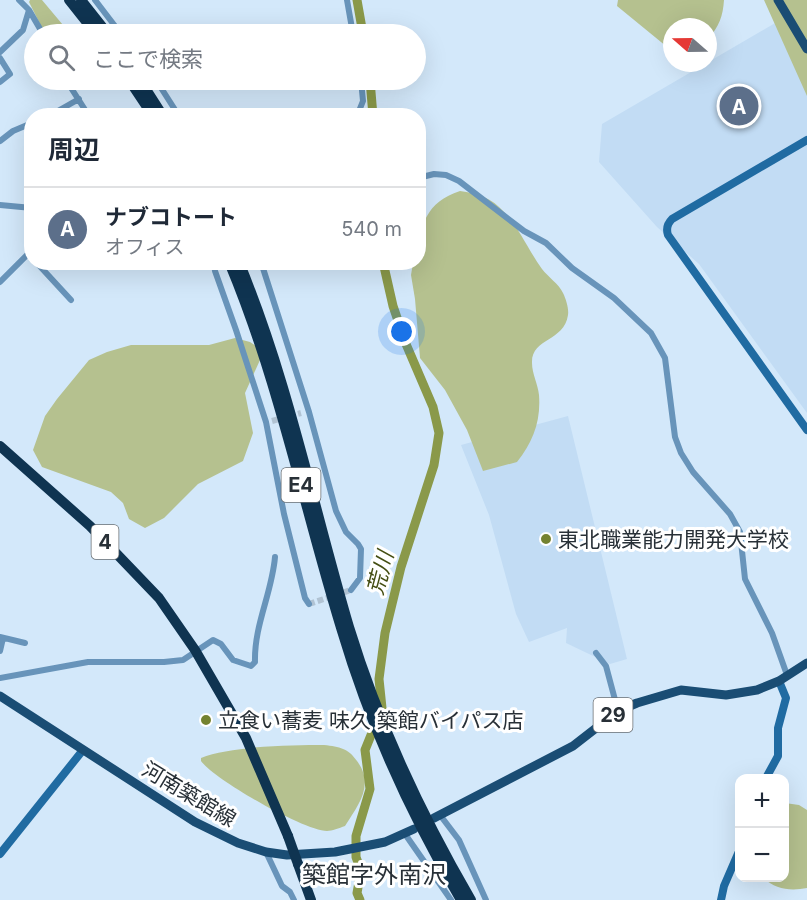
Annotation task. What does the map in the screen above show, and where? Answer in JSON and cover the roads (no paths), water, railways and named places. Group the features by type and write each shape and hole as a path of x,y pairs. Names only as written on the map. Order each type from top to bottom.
{"highway":[{"path":"69,0 88,24"},
{"path":"81,0 100,24"},
{"path":"136,90 148,108"},
{"path":"146,90 158,108"},
{"name":"E4","path":"232,270 273,381 339,622 369,709 471,900"},
{"name":"E4","path":"242,270 280,378 350,629 374,698 386,742 420,824 461,900"},
{"name":"4","path":"0,446 90,526 159,598 195,650 246,738 288,836 311,900"}],"main road":[{"path":"778,0 807,49"},
{"name":"29","path":"437,817 573,746 618,711 637,703 681,690 726,695 741,694 757,690 783,678 807,663"},
{"name":"河南築館線","path":"0,696 217,834 266,852 287,855 348,851 385,842 409,831"}],"street":[{"path":"19,0 29,10 37,24"},
{"path":"95,0 113,24"},
{"path":"347,0 351,24"},
{"path":"25,24 29,10"},
{"path":"0,52 24,27"},
{"path":"0,58 10,74 0,82"},
{"path":"73,90 84,108"},
{"path":"162,90 174,108"},
{"path":"360,108 363,101 362,90"},
{"path":"63,108 79,99"},
{"path":"0,141 14,130 24,126"},
{"path":"807,140 672,219 667,230 668,235 807,430"},
{"path":"426,176 446,175 459,181 524,231 546,243 572,268 614,298 651,333 665,358 675,437 681,453 693,472 730,514 740,532 745,579 772,633 786,698 778,728 778,756 768,774"},
{"path":"0,205 24,207"},
{"path":"0,282 24,260"},
{"path":"43,270 71,300"},
{"path":"215,270 269,422 284,514 305,598 309,604"},
{"path":"264,270 309,412 339,518 346,532 361,549 360,578 351,590"},
{"path":"301,413 309,412"},
{"path":"0,678 88,662 183,660 213,640 218,641 233,660 254,665 255,641 273,579 275,557"},
{"path":"0,651 2,638 25,643"},
{"path":"596,653 606,666 618,711"},
{"path":"0,854 83,750"},
{"path":"437,817 459,840 486,900"},
{"path":"409,831 451,900"},
{"path":"266,852 282,886 290,892 294,900"},
{"path":"721,900 724,886 735,861"}],"waterway":[{"name":"荒川","path":"357,0 361,24"},
{"name":"荒川","path":"371,90 372,108"},
{"name":"荒川","path":"360,900 357,893 361,871 356,857 356,836 370,789 365,750 382,708 379,679 385,633 401,567 434,465 439,433 433,407 406,344 393,306 385,270"}],"tunnel":[{"path":"272,421 301,413"},
{"path":"309,604 351,590"}],"place":[{"name":"ナブコトート","path":"739,106"},
{"name":"東北職業能力開発大学校","path":"546,539"},
{"name":"立食い蕎麦 味久 築館バイパス店","path":"206,720"}],"district":[{"name":"築館字外南沢","path":"374,874"}]}
